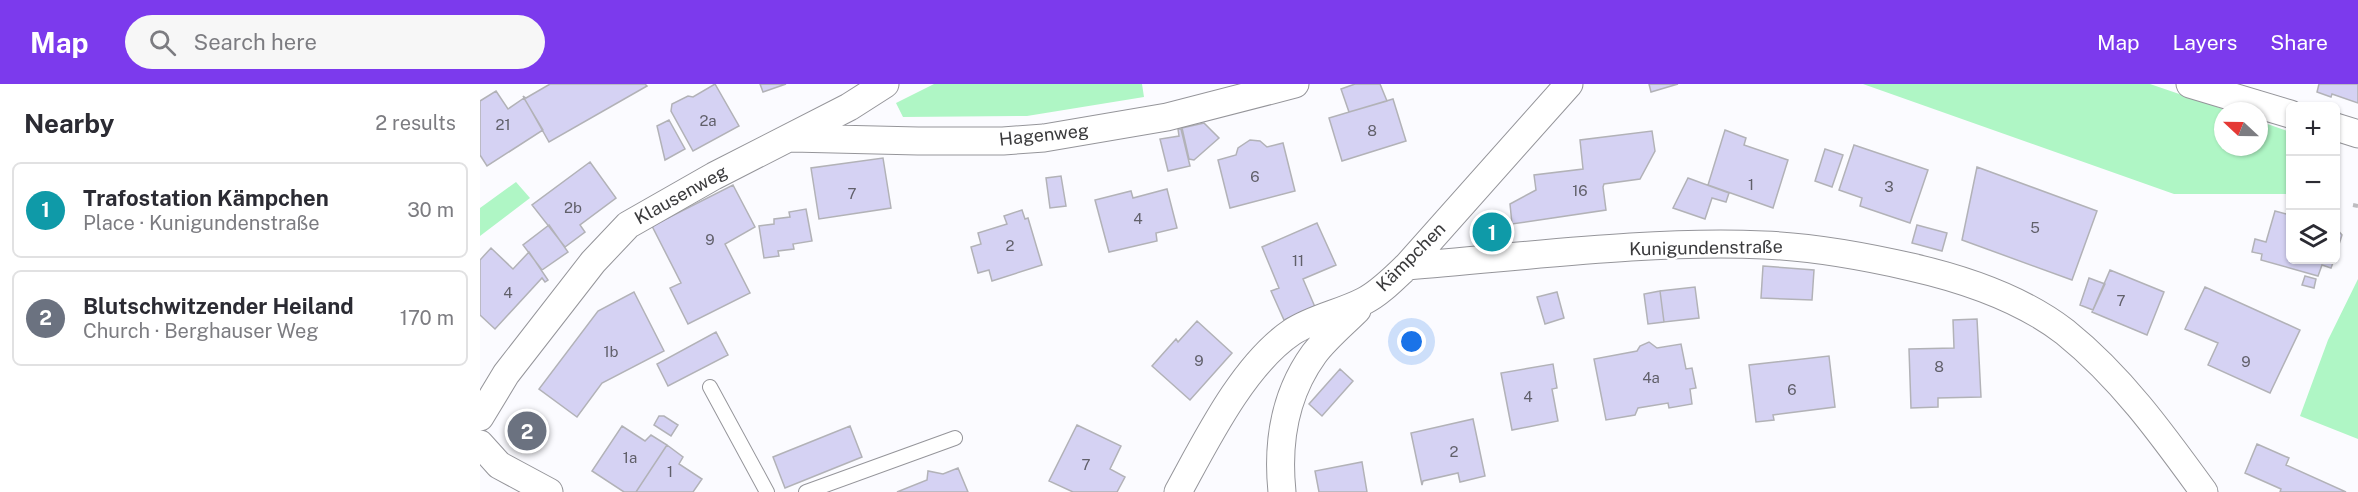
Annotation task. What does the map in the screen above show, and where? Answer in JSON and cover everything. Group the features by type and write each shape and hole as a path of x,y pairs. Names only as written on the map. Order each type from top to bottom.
{"street":[{"name":"Klausenweg","path":"480,417 506,374 593,262 628,225 849,107 885,84"},
{"name":"Hagenweg","path":"789,138 939,141 1044,138 1167,117 1294,84"},
{"name":"Kämpchen","path":"1178,492 1220,418 1259,362 1294,331 1366,300 1407,266 1569,84"},
{"path":"2190,84 2286,113"},
{"path":"2340,128 2358,134"},
{"name":"Kunigundenstraße","path":"1407,266 1611,249 1765,245 1856,254 1937,273 2011,300 2064,331 2135,399 2204,492"},
{"path":"1282,492 1280,459 1282,433 1289,401 1315,352 1366,300"},
{"path":"480,444 499,465 549,492"}],"lane":[{"path":"710,387 767,492"},
{"path":"806,492 955,438"}],"green space":[{"path":"934,84 1142,84 1144,97 1027,116 903,117 896,103"},
{"path":"1863,84 2150,84 2214,106 2214,156 2268,156 2268,124 2286,131 2286,194 2174,194"},
{"path":"516,182 530,198 480,236 480,208"},
{"path":"2358,279 2358,439 2300,416 2328,340"}],"building":[{"path":"550,84 645,84 647,86 549,142 523,96 526,98"},
{"path":"715,84 739,126 693,151 671,111 672,104 688,96 693,97"},
{"path":"760,84 786,84 763,92"},
{"path":"1355,84 1380,84 1387,101 1349,112 1341,89"},
{"path":"1649,84 1678,84 1651,92"},
{"path":"2319,84 2358,84 2358,103 2332,94 2331,97 2317,92"},
{"path":"496,91 508,109 524,98 543,130 487,166 480,155 480,101"},
{"path":"1393,99 1406,141 1342,161 1329,118"},
{"path":"669,120 685,149 665,160 657,126"},
{"path":"1204,123 1219,138 1194,160 1189,159 1182,128"},
{"path":"1178,129 1181,129 1190,166 1168,171 1160,139 1179,136"},
{"path":"1725,130 1746,138 1744,145 1788,160 1773,208 1708,185"},
{"path":"1652,131 1655,151 1640,179 1604,184 1606,210 1512,224 1510,204 1536,190 1534,175 1583,169 1580,140"},
{"path":"1250,140 1260,141 1267,147 1283,143 1295,191 1230,208 1218,160 1236,155 1238,148"},
{"path":"1854,145 1928,170 1910,223 1860,206 1862,198 1839,190"},
{"path":"1825,149 1843,155 1832,187 1815,181"},
{"path":"883,158 891,208 819,219 811,168"},
{"path":"590,162 616,198 580,225 585,232 565,247 532,205"},
{"path":"1977,167 2097,211 2072,280 1962,240"},
{"path":"1061,176 1066,206 1050,208 1046,178"},
{"path":"1688,178 1729,193 1726,202 1712,198 1705,219 1673,208"},
{"path":"733,185 755,227 725,244 750,293 688,324 670,288 681,283 652,226"},
{"path":"1167,189 1177,228 1156,233 1157,241 1109,252 1095,200 1131,191 1133,198"},
{"path":"806,209 812,241 793,244 794,249 778,251 779,256 764,258 759,226 774,224 774,219 790,217 789,212"},
{"path":"1022,210 1025,219 1028,218 1042,265 992,281 989,270 978,273 971,247 981,244 978,233 1007,224 1004,216"},
{"path":"2275,211 2286,214 2286,264 2332,264 2331,268 2322,265 2318,276 2261,260 2262,254 2252,252 2255,239 2266,242"},
{"path":"1317,223 1336,265 1303,279 1315,307 1284,320 1271,291 1279,288 1262,247"},
{"path":"549,225 568,252 542,270 523,245"},
{"path":"1917,225 1947,233 1942,251 1912,243"},
{"path":"1493,226 1496,237 1490,239 1488,227"},
{"path":"491,248 513,269 529,252 548,280 545,282 542,278 495,329 480,315 480,260"},
{"path":"1763,266 1814,270 1812,300 1761,298"},
{"path":"2110,270 2164,292 2147,335 2092,312"},
{"path":"2305,276 2316,279 2314,288 2302,285"},
{"path":"2089,278 2105,284 2093,310 2080,305"},
{"path":"1695,287 1699,318 1664,322 1660,291"},
{"path":"2205,287 2300,330 2270,393 2208,365 2218,343 2185,329"},
{"path":"1660,291 1664,322 1648,324 1644,294"},
{"path":"634,292 664,351 602,383 577,417 539,389 598,311"},
{"path":"1557,292 1564,318 1545,324 1537,297"},
{"path":"1977,319 1981,397 1938,398 1938,407 1911,408 1909,349 1954,348 1953,320"},
{"path":"1197,321 1232,353 1190,400 1152,366 1176,339 1178,342"},
{"path":"716,332 728,355 668,386 657,364"},
{"path":"1649,342 1657,348 1681,344 1686,369 1692,368 1696,388 1690,389 1692,404 1669,408 1668,403 1638,408 1635,415 1606,420 1594,359 1637,351 1640,346"},
{"path":"1829,356 1835,407 1773,415 1774,420 1756,422 1749,365"},
{"path":"1553,364 1557,388 1552,389 1558,421 1512,430 1501,373"},
{"path":"1340,369 1353,381 1322,416 1309,404"},
{"path":"659,416 664,416 678,425 671,436 654,425"},
{"path":"529,419 539,429 538,437 532,443 524,443 513,433"},
{"path":"1473,419 1485,476 1460,482 1458,473 1423,481 1422,485 1411,433"},
{"path":"1077,425 1121,446 1110,469 1125,477 1117,492 1073,492 1049,481"},
{"path":"622,426 645,441 651,435 667,445 636,492 624,492 592,471"},
{"path":"850,426 862,457 785,488 773,457"},
{"path":"2257,444 2289,458 2286,465 2346,492 2280,492 2281,489 2245,473"},
{"path":"667,445 683,457 679,464 702,479 693,492 636,492"},
{"path":"1362,462 1367,492 1319,492 1315,471"},
{"path":"958,468 968,492 897,492 927,480 928,471 943,474"}],"place":[{"name":"Trafostation Kämpchen","path":"1492,232"},
{"name":"Blutschwitzender Heiland","path":"527,431"}]}
